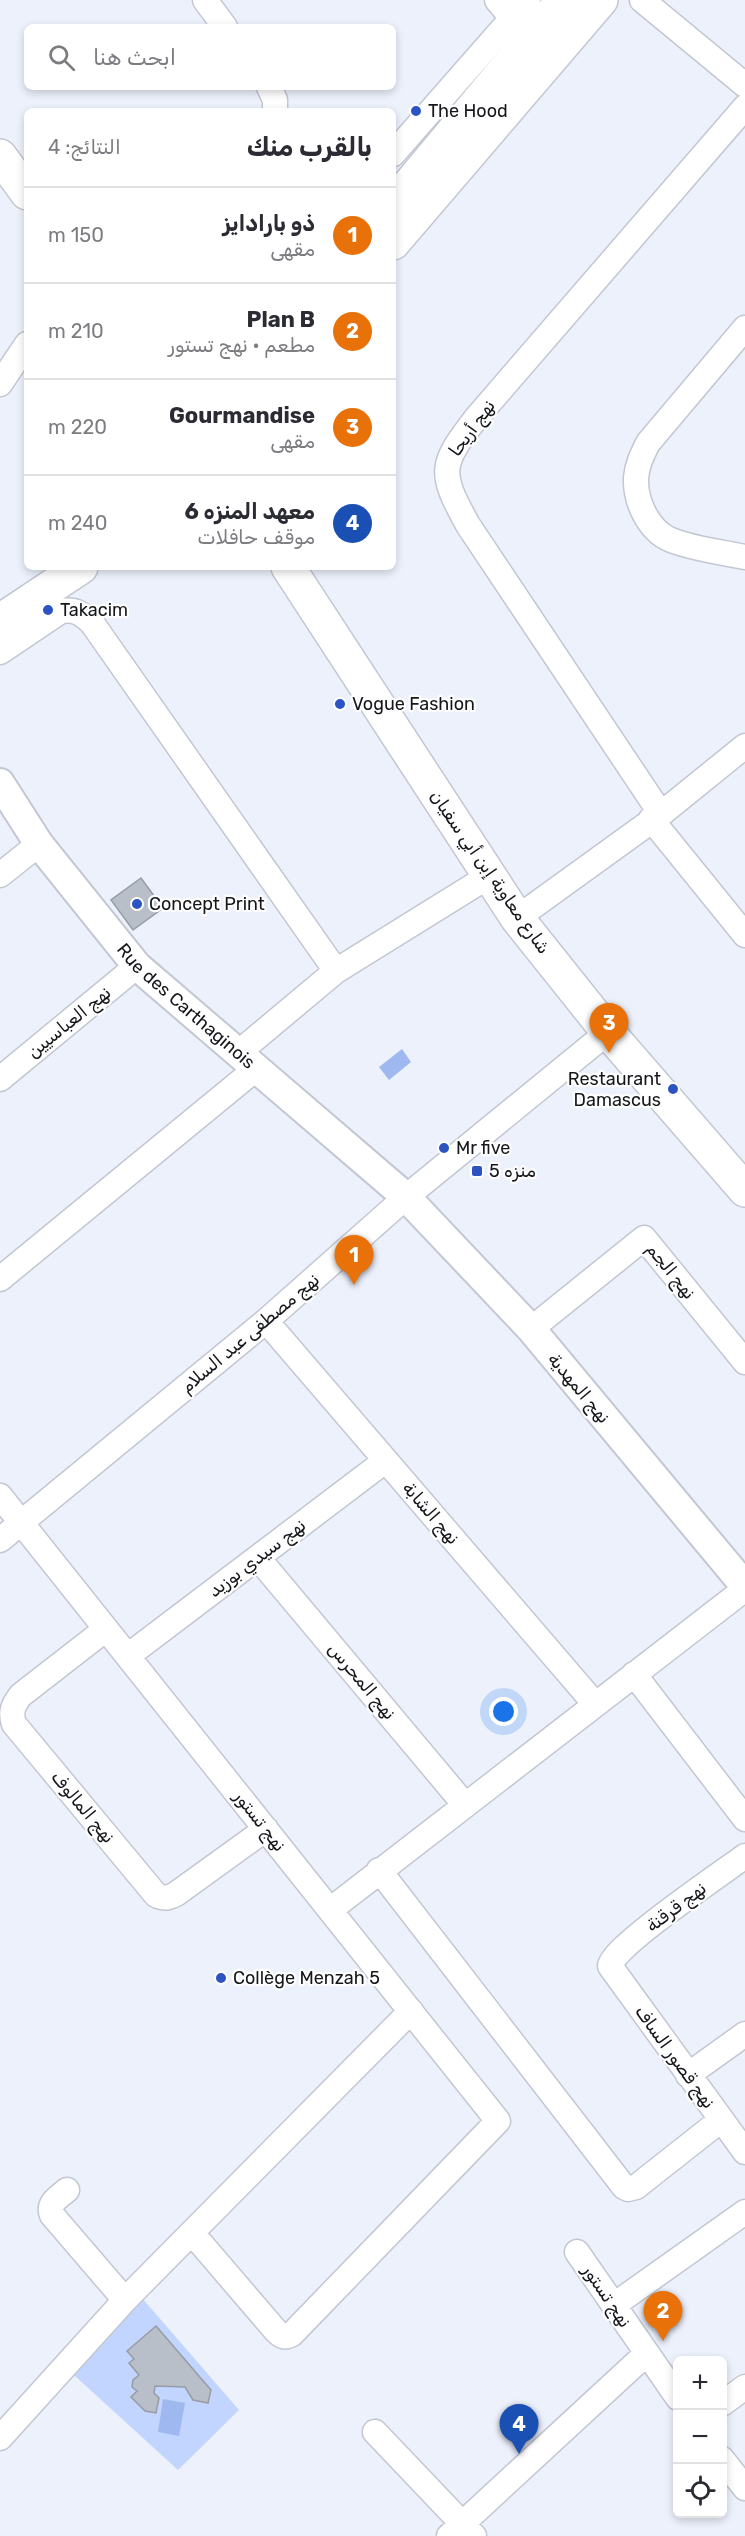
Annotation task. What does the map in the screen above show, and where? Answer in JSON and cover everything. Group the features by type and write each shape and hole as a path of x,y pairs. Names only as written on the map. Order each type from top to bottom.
{"main road":[{"path":"396,200 521,29 563,0"},
{"path":"396,239 601,0"},
{"path":"0,156 24,189"},
{"path":"0,597 38,570"},
{"path":"0,621 76,570"},
{"name":"شارع معاوية إبن أبي سفيان","path":"278,570 296,580 517,918 608,1032 745,1190"}],"street":[{"path":"205,0 223,24"},
{"path":"497,0 521,29"},
{"path":"396,151 521,29 528,0"},
{"path":"642,0 745,85"},
{"path":"270,90 275,100 275,108"},
{"name":"نهج أريحا","path":"745,107 477,417 458,441 448,461 447,477 450,493 468,525 656,816 745,935"},
{"path":"745,328 648,443 639,462 636,480 639,498 646,517 657,532 672,541 745,557"},
{"path":"0,384 24,348"},
{"path":"0,652 61,611 73,610 81,613 92,623 336,971"},
{"path":"517,918 656,816 745,746"},
{"name":"Rue des Carthaginois","path":"0,783 39,844 137,966 406,1197"},
{"path":"0,875 39,844"},
{"path":"0,1279 247,1061 336,971 489,876"},
{"name":"نهج العباسيين","path":"0,1078 137,966"},
{"name":"نهج مصطفى عبد السلام","path":"0,1540 266,1321 406,1197 608,1032"},
{"name":"نهج المهدية","path":"406,1197 531,1329 745,1587"},
{"name":"نهج الجم","path":"531,1329 644,1238 745,1362"},
{"name":"نهج الشابة","path":"266,1321 595,1704"},
{"name":"نهج سيدي بوزيد","path":"129,1655 386,1461"},
{"name":"نهج تستور","path":"0,1496 129,1655 498,2121 292,2334 286,2337 276,2331 192,2233"},
{"name":"نهج المحرس","path":"258,1558 465,1805"},
{"path":"330,1910 745,1587"},
{"name":"نهج المالوف","path":"106,1629 21,1695 14,1703 11,1714 14,1724 156,1895 162,1898 169,1898 176,1894 266,1829"},
{"path":"634,1674 745,1819"},
{"name":"نهج قرقنة","path":"610,1961 652,1924 745,1856"},
{"path":"379,1870 624,2187 628,2189 636,2187 722,2120"},
{"name":"نهج قصور الساف","path":"610,1961 611,1970 745,2152"},
{"path":"0,2438 125,2300 411,2011"},
{"path":"687,2075 745,2034"},
{"path":"67,2190 52,2203 50,2207 52,2215 125,2300"},
{"path":"614,2306 745,2212"},
{"name":"نهج تستور","path":"577,2252 673,2391"},
{"path":"375,2432 461,2532 646,2354"},
{"path":"727,2400 745,2387"},
{"path":"727,2464 745,2488"}],"shaded area":[{"path":"402,1049 411,1062 389,1080 379,1067"},
{"path":"142,2298 239,2410 178,2470 74,2375"},
{"path":"163,2399 185,2403 179,2436 158,2432"}],"building":[{"name":"Concept Print","path":"141,878 163,908 133,930 111,900"},
{"path":"156,2326 211,2390 208,2403 193,2400 185,2387 155,2386 154,2393 159,2398 156,2413 145,2411 131,2397 137,2391 132,2387 133,2380 139,2375 129,2363 134,2359 127,2351"}],"place":[{"name":"The Hood","path":"416,111"},
{"name":"Takacim","path":"48,610"},
{"name":"Vogue Fashion","path":"340,704"},
{"name":"Concept Print","path":"137,904"},
{"name":"Gourmandise","path":"609,1053"},
{"name":"Restaurant Damascus","path":"673,1089"},
{"name":"Mr five","path":"444,1148"},
{"name":"منزه 5","path":"477,1171"},
{"name":"ذو بارادايز","path":"354,1285"},
{"name":"Collège Menzah 5","path":"221,1978"},
{"name":"Plan B","path":"663,2341"},
{"name":"معهد المنزه 6","path":"519,2454"}]}
